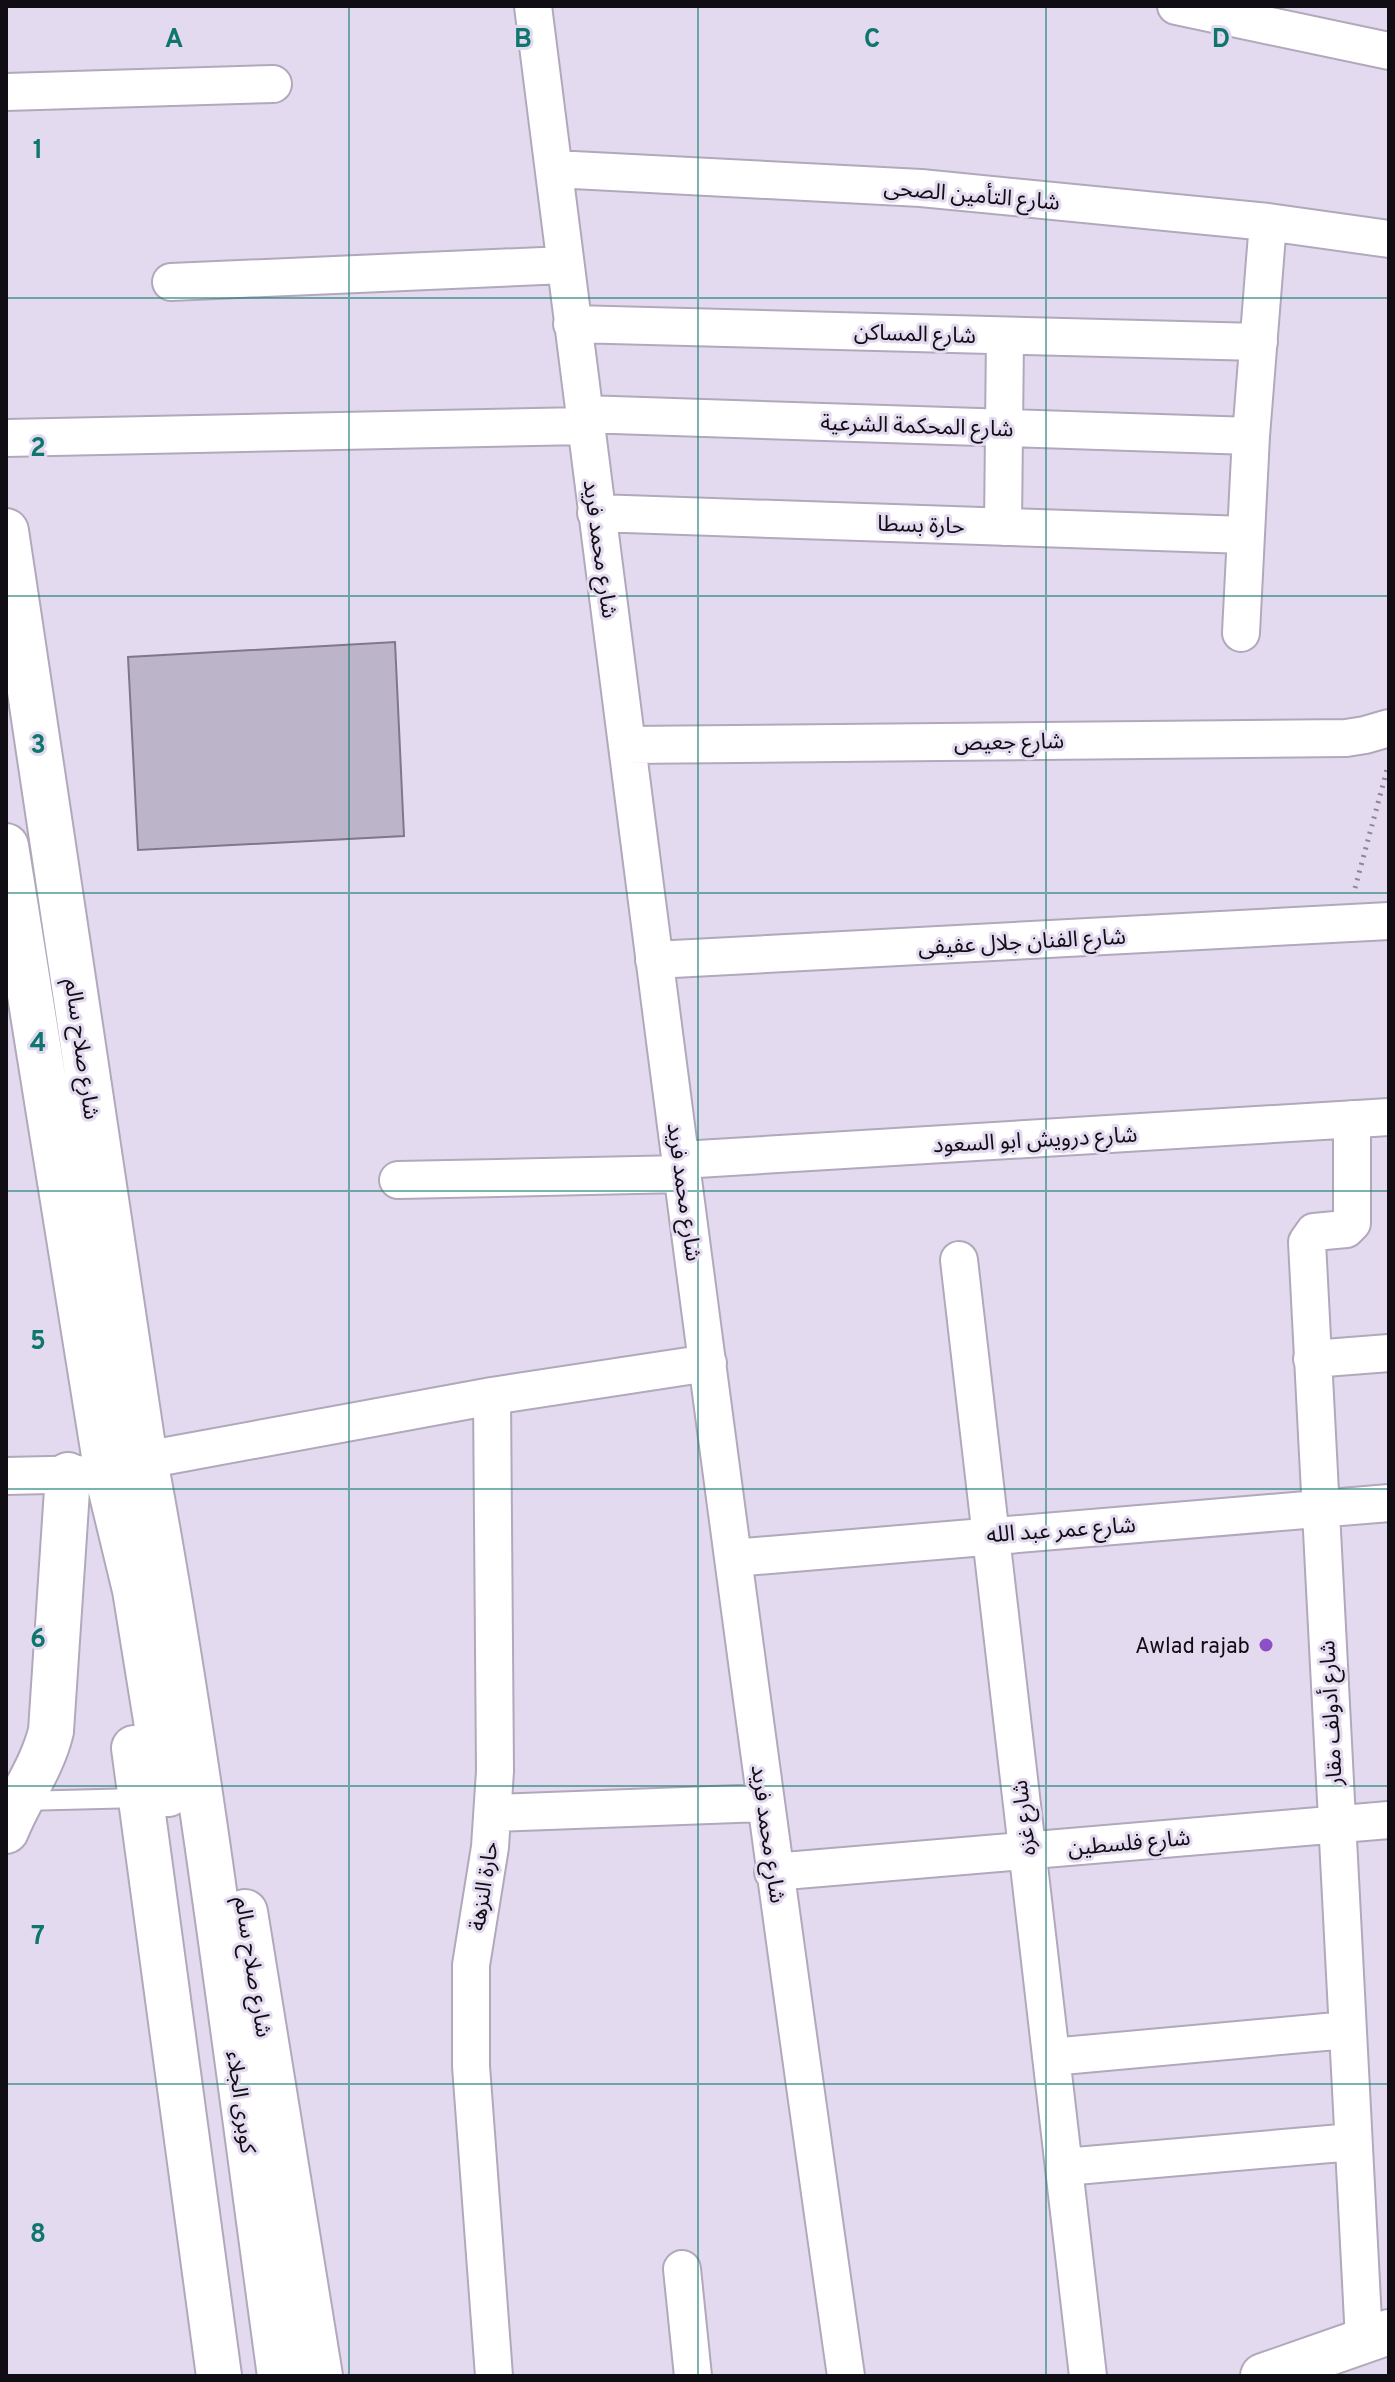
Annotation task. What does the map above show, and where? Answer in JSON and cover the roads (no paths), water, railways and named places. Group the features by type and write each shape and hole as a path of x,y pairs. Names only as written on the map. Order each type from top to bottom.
{"street":[{"name":"شارع محمد فريد","path":"533,6 773,1872 846,2376"},
{"path":"1176,6 1389,51"},
{"path":"6,92 273,84"},
{"name":"شارع التأمين الصحى","path":"554,169 921,188 1268,222 1389,239"},
{"path":"1241,633 1251,436 1268,222"},
{"path":"171,282 565,265"},
{"name":"شارع المساكن","path":"572,324 1259,342"},
{"path":"1003,527 1005,336"},
{"name":"شارع المحكمة الشرعية","path":"6,438 584,420 1251,436"},
{"name":"حارة بسطا","path":"596,513 1246,535"},
{"name":"شارع صلاح سالم","path":"6,531 107,1470"},
{"name":"شارع جعيص","path":"627,745 1346,738 1389,728"},
{"name":"شارع صلاح سالم","path":"6,851 107,1470 150,1578 189,1832"},
{"name":"شارع الفنان جلال عفيفى","path":"654,960 1389,921"},
{"name":"شارع درويش ابو السعود","path":"398,1180 682,1167 1389,1117"},
{"name":"شارع أدولف مقار","path":"1352,1119 1352,1223 1346,1229 1314,1232 1307,1242 1353,2142 1371,2352"},
{"name":"شارع غزه","path":"959,1260 1088,2376"},
{"path":"1312,1359 1389,1353"},
{"path":"6,1476 107,1470 492,1396 708,1363"},
{"name":"حارة النزهة","path":"492,1396 495,1771 493,1813 471,1965 470,2015 494,2376"},
{"path":"10,1809 38,1772 51,1731 107,1470"},
{"name":"شارع عمر عبد الله","path":"733,1558 1389,1503"},
{"name":"شارع صلاح سالم","path":"150,1578 127,1665 129,1702 219,2376"},
{"name":"شارع صلاح سالم","path":"150,1578 191,1619 205,1664 320,2376"},
{"path":"493,1813 765,1803"},
{"name":"شارع فلسطين","path":"773,1872 1389,1820"},
{"name":"كوبرى الجلاء","path":"189,1832 250,2376"},
{"name":"كوبرى الجلاء","path":"189,1832 280,2376"},
{"path":"1051,2057 1347,2030"},
{"path":"1064,2167 1353,2142"},
{"path":"682,2269 693,2376"},
{"path":"1263,2376 1371,2352"}],"lane":[{"path":"10,1809 140,1798"}],"place":[{"name":"Awlad rajab","path":"1266,1645"}]}
